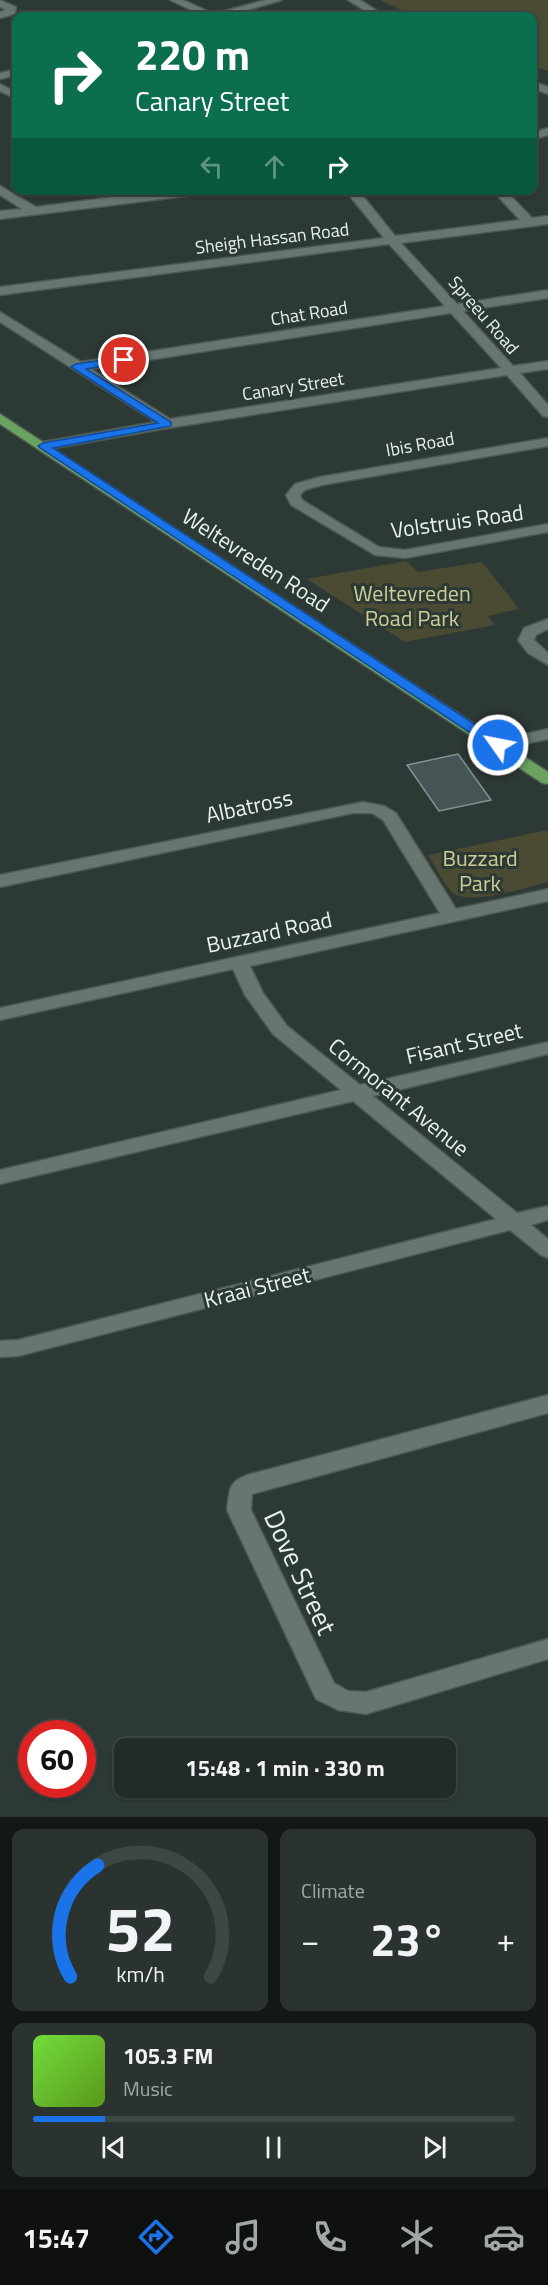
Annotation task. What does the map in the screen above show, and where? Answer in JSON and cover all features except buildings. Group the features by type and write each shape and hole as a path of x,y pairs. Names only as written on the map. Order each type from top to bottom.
{"main road":[{"name":"Weltevreden Road","path":"0,418 548,779"}],"street":[{"path":"175,0 202,12"},
{"path":"233,12 277,0"},
{"path":"353,0 373,12"},
{"path":"0,3 12,9 11,12 0,15"},
{"path":"0,190 34,211"},
{"path":"0,215 162,195"},
{"name":"Spreeu Road","path":"355,195 392,240 548,413"},
{"path":"503,195 529,222"},
{"name":"Sheigh Hassan Road","path":"0,291 548,220"},
{"name":"Chat Road","path":"76,367 548,294"},
{"path":"0,316 76,367 168,424"},
{"name":"Canary Street","path":"43,446 168,424 548,365"},
{"name":"Ibis Road","path":"300,487 320,480 548,442"},
{"name":"Volstruis Road","path":"300,487 293,495 296,502 381,552 405,554 548,528"},
{"path":"548,624 529,632 525,638 526,645 532,651 548,660"},
{"path":"498,745 548,734"},
{"name":"Albatross","path":"0,881 353,808 368,807 381,810 390,817 452,917"},
{"name":"Buzzard Road","path":"0,1014 548,895"},
{"name":"Cormorant Avenue","path":"239,963 254,995 272,1021 548,1250"},
{"name":"Fisant Street","path":"356,1093 548,1048"},
{"path":"0,1176 356,1093"},
{"name":"Kraai Street","path":"0,1349 30,1345 548,1213"},
{"name":"Dove Street","path":"548,1404 251,1483 241,1489 238,1497 243,1519 325,1691 338,1699 358,1704 366,1703 548,1649"}],"green space":[{"path":"380,0 548,0 548,71 537,67 537,12 406,12"},
{"name":"Weltevreden Road Park","path":"406,561 418,572 482,562 519,609 488,616 495,625 405,642 307,579"},
{"name":"Buzzard Park","path":"548,830 548,882 498,895 459,896 451,891 428,855"}],"route":[{"path":"124,360 76,367 168,424 43,446 498,745"}]}
